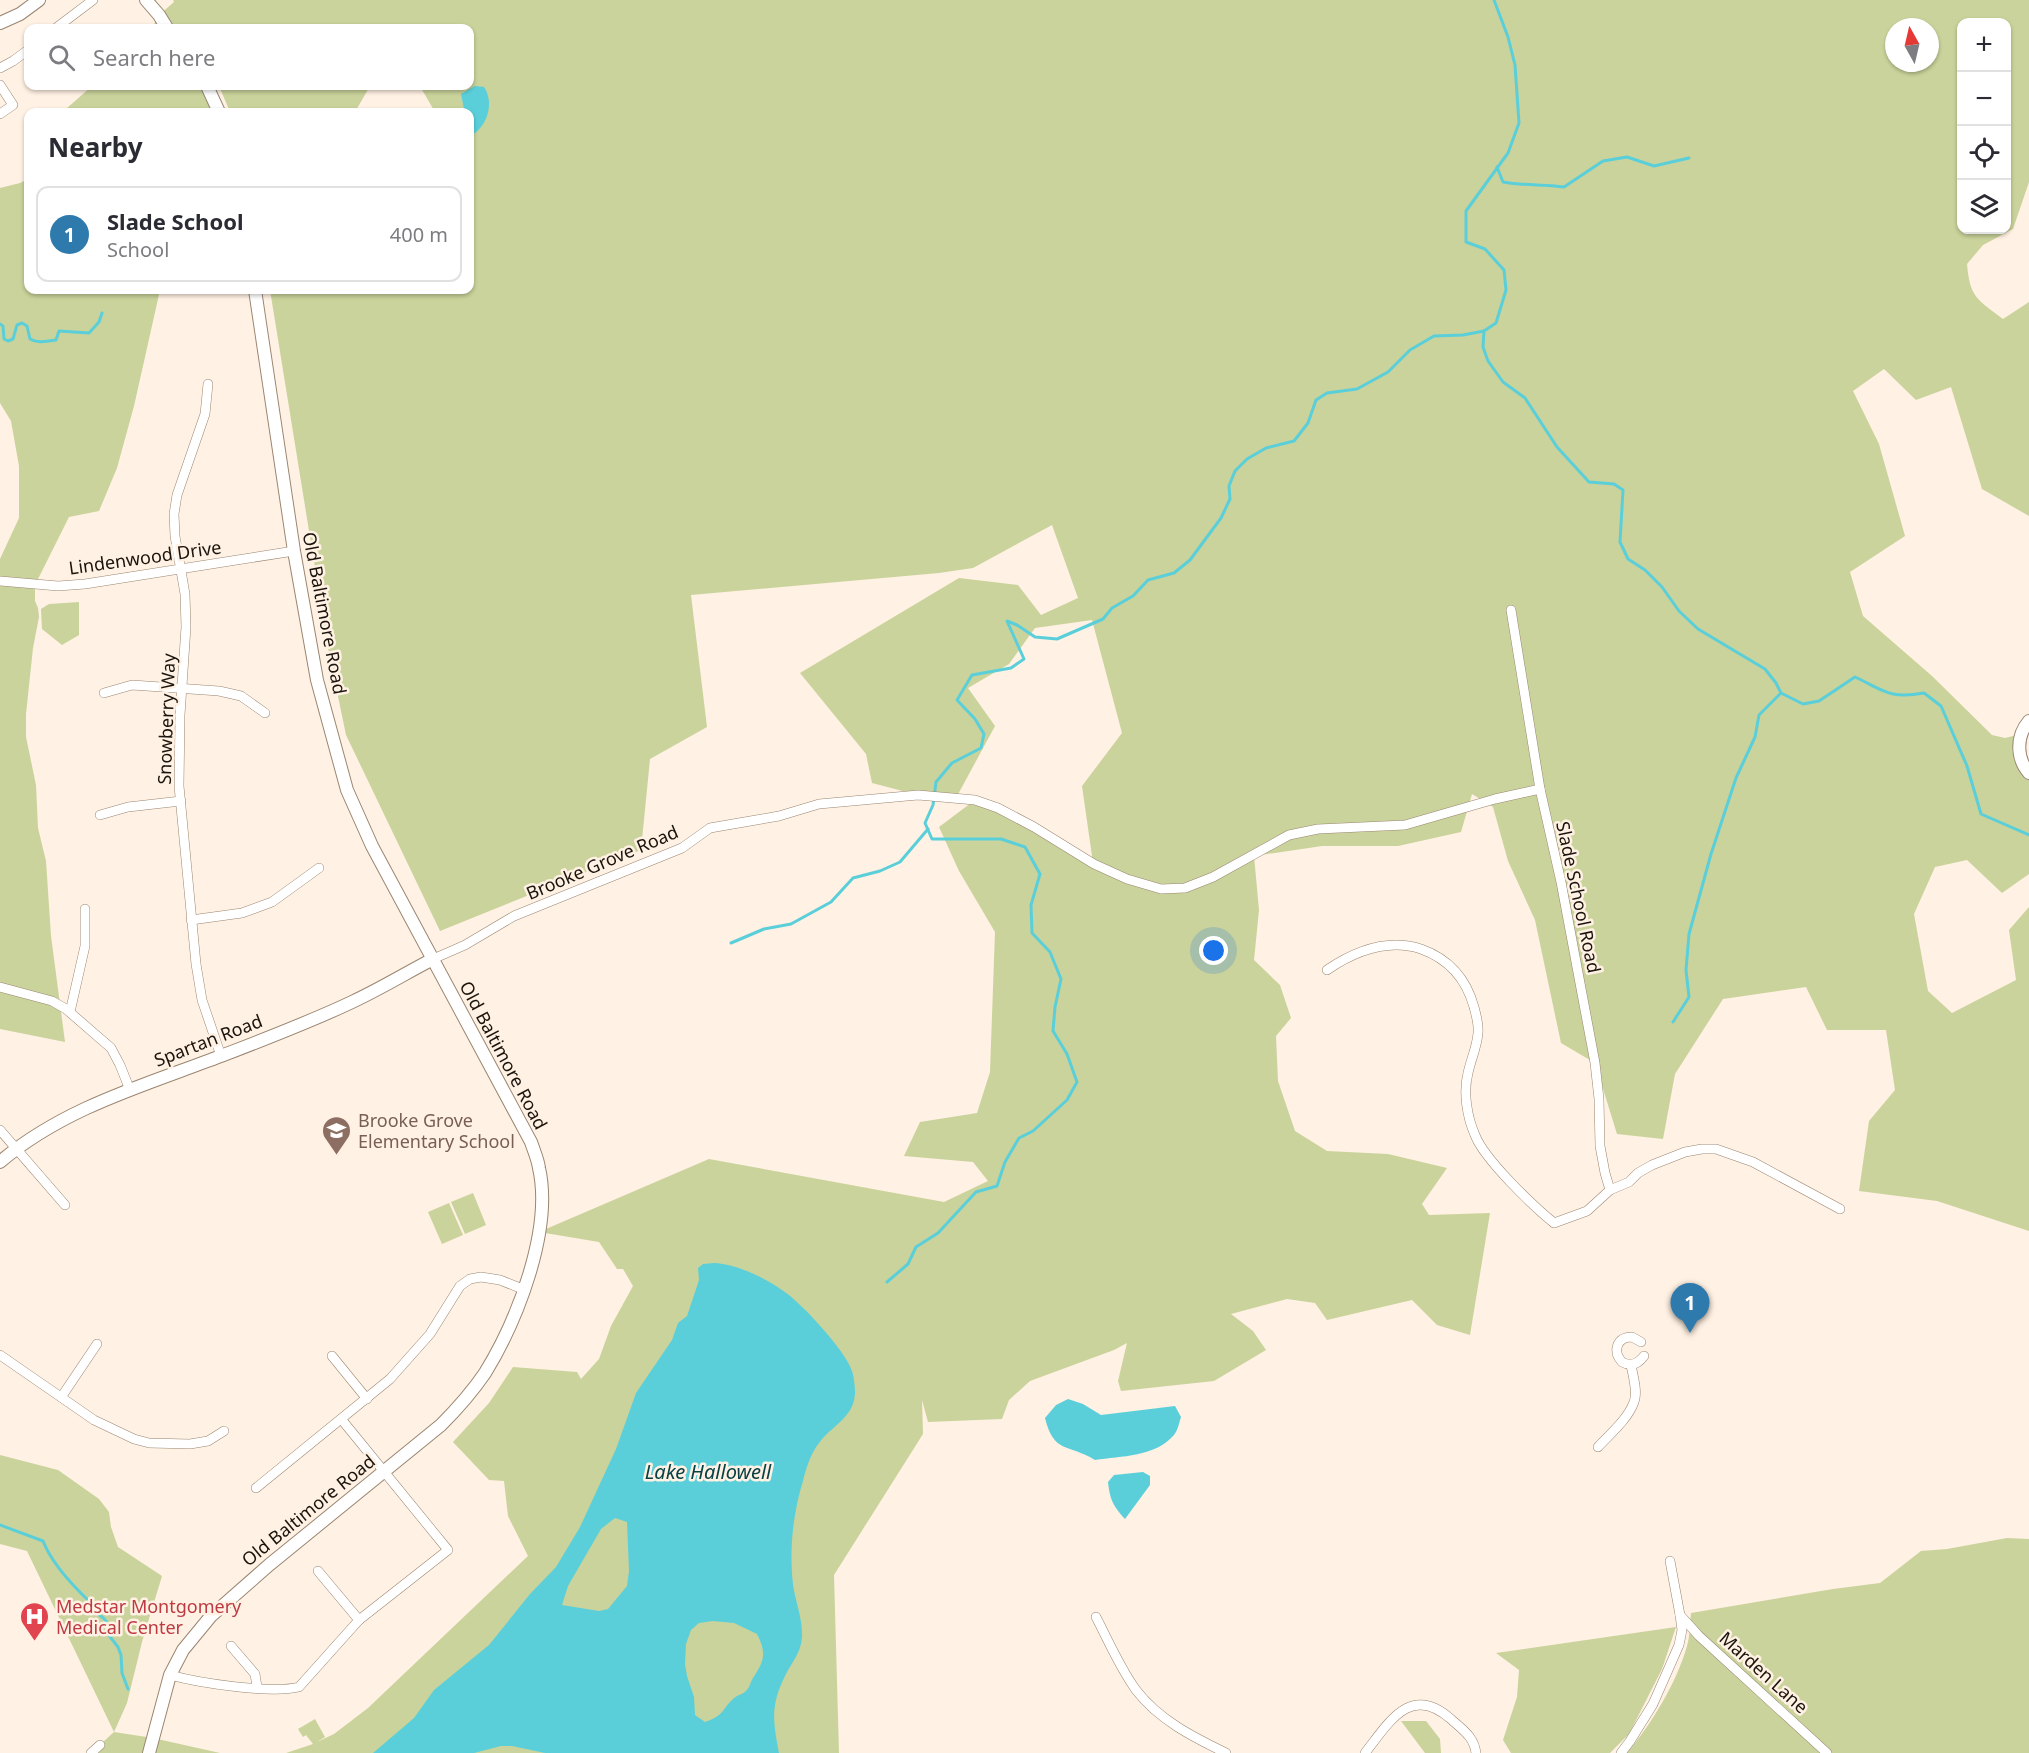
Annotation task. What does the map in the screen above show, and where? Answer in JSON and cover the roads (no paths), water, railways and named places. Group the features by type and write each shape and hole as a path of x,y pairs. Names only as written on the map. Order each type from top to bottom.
{"street":[{"path":"0,23 20,14 39,0"},
{"path":"61,24 93,0"},
{"path":"146,0 165,24"},
{"path":"0,68 14,62 24,53"},
{"path":"0,85 13,105 0,114"},
{"path":"209,90 217,108"},
{"name":"Old Baltimore Road","path":"150,1753 170,1675 183,1650 211,1616 268,1565 441,1425 464,1401 484,1374 497,1352 525,1290 538,1238 542,1200 540,1169 531,1142 372,846 347,790 317,680 294,551 256,294"},
{"name":"Snowberry Way","path":"208,384 205,414 177,495 174,514 175,536 185,594 186,627 179,786 196,964 202,1000 221,1056"},
{"name":"Lindenwood Drive","path":"0,581 58,586 85,584 294,551"},
{"name":"Slade School Road","path":"1511,610 1540,789 1561,882 1595,1063 1599,1099 1600,1146 1610,1190"},
{"path":"104,693 132,685 219,691 241,696 265,713"},
{"path":"2029,721 2021,734 2019,753 2029,772"},
{"name":"Brooke Grove Road","path":"433,959 465,945 514,916 682,848 710,828 778,816 819,804 918,795 975,800 998,808 1034,827 1094,864 1128,879 1161,889 1185,888 1213,878 1289,835 1318,830 1405,825 1495,799 1540,789"},
{"path":"100,815 128,807 181,801"},
{"path":"191,920 242,913 272,902 319,868"},
{"path":"70,1012 85,946 85,909"},
{"path":"1327,970 1359,952 1390,945 1413,947 1436,954 1451,966 1467,987 1478,1020 1476,1048 1468,1072 1466,1090 1474,1135 1482,1149 1537,1209 1554,1223 1587,1212 1610,1190 1629,1182 1638,1173 1664,1159 1702,1149 1716,1149 1753,1162 1840,1209"},
{"name":"Spartan Road","path":"0,1162 17,1148 66,1119 130,1090 221,1056 352,1002 433,959"},
{"path":"0,987 52,1001 70,1012 111,1048 130,1090"},
{"path":"0,1130 65,1205"},
{"path":"256,1488 390,1379 430,1334 460,1286 470,1279 481,1277 525,1290"},
{"path":"1641,1342 1637,1338 1628,1337 1618,1345 1617,1354 1622,1362 1631,1365 1640,1361 1644,1356"},
{"path":"62,1396 97,1344"},
{"path":"0,1355 113,1431 150,1443 190,1444 208,1442 224,1431"},
{"path":"332,1356 367,1399"},
{"path":"1598,1447 1627,1415 1635,1401 1631,1365"},
{"path":"170,1675 200,1682 291,1689 299,1687 359,1620 448,1550 342,1420"},
{"path":"1621,1753 1653,1704 1679,1645 1682,1630 1670,1561"},
{"path":"318,1571 359,1620"},
{"name":"Marden Lane","path":"1680,1615 1699,1636 1827,1753"},
{"path":"1096,1617 1125,1673 1152,1707 1190,1735 1226,1753"},
{"path":"231,1646 255,1674 257,1687"},
{"path":"1365,1753 1402,1711 1419,1704 1436,1707 1443,1711 1472,1738 1476,1753"},
{"path":"91,1753 100,1745"}],"water":[{"path":"474,87 484,87 489,107 485,121 474,133 474,108 464,108 461,94 474,90"},
{"name":"Lake Hallowell","path":"703,1264 733,1266 773,1284 789,1295 815,1320 842,1352 854,1379 855,1393 851,1409 814,1451 809,1461 797,1506 792,1545 792,1571 802,1637 798,1653 781,1685 775,1704 774,1722 779,1753 545,1753 501,1746 474,1753 373,1753 414,1718 434,1690 489,1645 530,1594 556,1567 580,1527 616,1449 636,1393 672,1340 678,1323 687,1316 699,1280 698,1268","holes":["615,1518 627,1522 629,1571 627,1586 608,1609 599,1611 562,1605 568,1586 601,1529","713,1621 734,1623 757,1634 763,1657 746,1691 734,1698 720,1714 705,1722 695,1715 694,1697 685,1664 686,1644 691,1630 699,1623"]},
{"path":"1068,1399 1083,1404 1101,1415 1175,1406 1181,1417 1174,1435 1157,1448 1148,1452 1095,1460 1057,1443 1049,1429 1045,1418 1056,1405"},
{"path":"1143,1472 1150,1476 1150,1485 1125,1519 1113,1502 1108,1482 1114,1475"}],"waterway":[{"path":"887,1282 908,1264 916,1247 938,1233 976,1192 997,1186 1005,1162 1019,1138 1033,1131 1067,1100 1077,1082 1067,1054 1053,1031 1061,979 1050,952 1032,933 1031,905 1040,874 1025,847 1001,839 932,839 925,823 933,805 936,782 952,763 981,748 984,734 975,719 957,700 972,675 1011,668 1024,659 1007,621 1035,637 1057,639 1103,619 1112,608 1133,596 1148,580 1174,573 1190,560 1221,518 1230,499 1229,486 1235,471 1247,459 1266,448 1294,441 1308,423 1316,400 1327,393 1357,389 1388,372 1410,350 1434,336 1463,335 1484,331 1496,323 1506,290 1504,270 1485,249 1466,242 1466,211 1508,153 1519,123 1515,65 1508,37 1494,0"},
{"path":"1497,167 1503,182 1564,187 1603,161 1627,157 1654,166 1689,158"},
{"path":"0,324 3,326 4,339 8,341 13,339 17,325 22,323 27,326 30,339 56,340 59,331 89,333 99,322 102,313"},
{"path":"1484,331 1483,347 1488,361 1503,382 1525,398 1557,447 1589,482 1614,484 1623,490 1620,542 1628,559 1645,570 1662,587 1679,611 1698,629 1765,669 1781,693 1803,704 1819,701 1855,677 1895,694 1924,693 1941,706 1967,766 1981,814 2029,835"},
{"path":"1673,1022 1689,997 1686,970 1689,934 1711,854 1736,778 1755,737 1759,715 1781,693"},
{"path":"731,943 764,929 791,924 831,902 853,878 880,871 900,862 928,829"},
{"path":"0,1525 43,1541 63,1574 106,1622 107,1633 121,1655 122,1673 128,1689"}],"place":[{"name":"Brooke Grove Elementary School","path":"337,1156"},
{"name":"Slade School","path":"1690,1333"},
{"name":"Medstar Montgomery Medical Center","path":"35,1642"}]}
